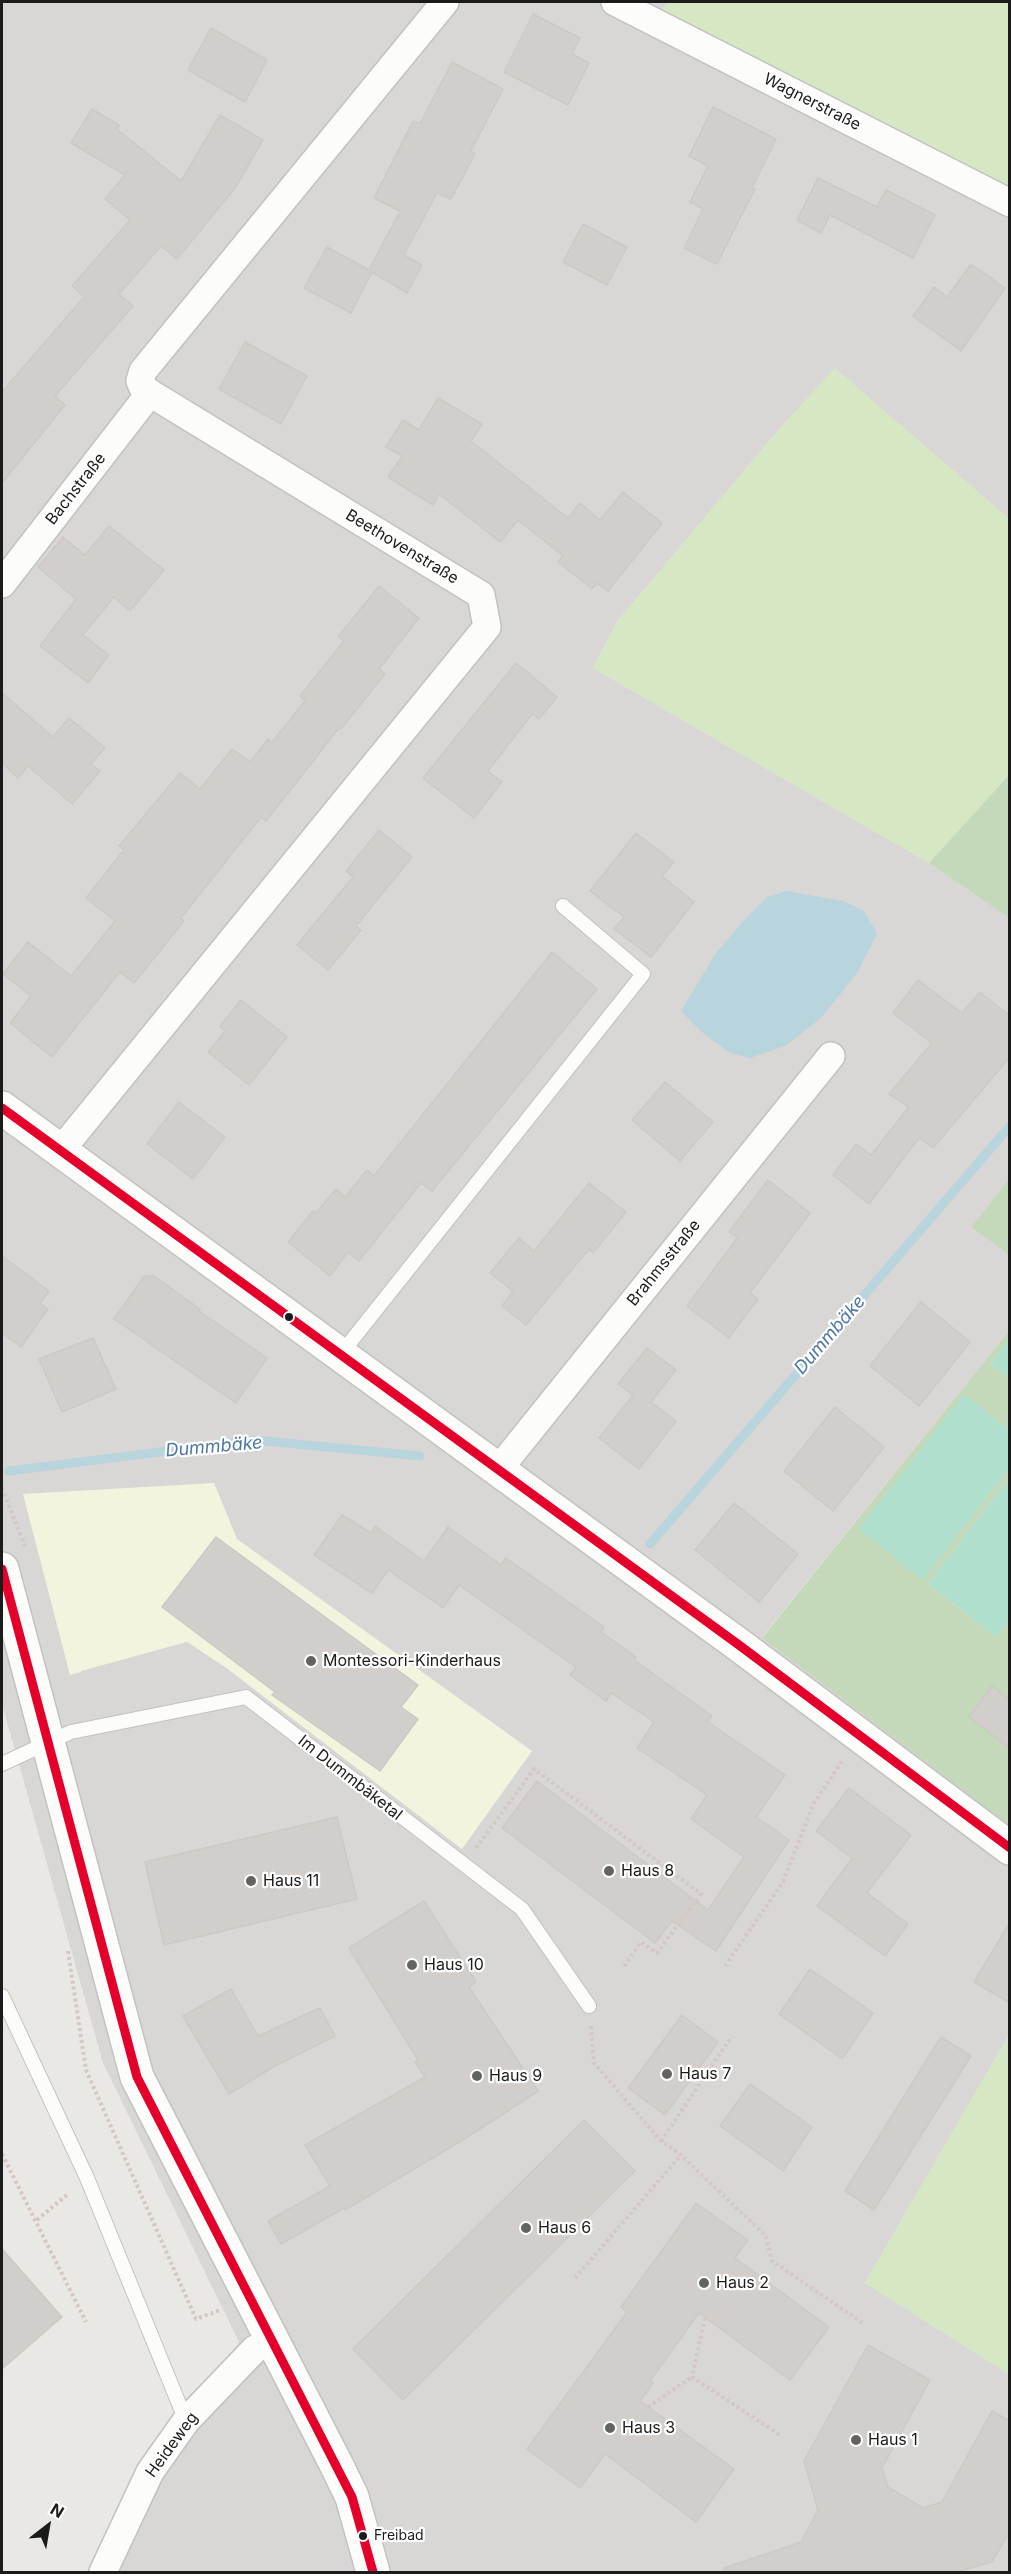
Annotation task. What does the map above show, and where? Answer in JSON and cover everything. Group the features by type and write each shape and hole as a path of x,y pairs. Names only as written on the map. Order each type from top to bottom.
{"street":[{"path":"150,393 143,388 140,381 143,371 445,2"},
{"name":"Wagnerstraße","path":"615,2 1010,203"},
{"name":"Bachstraße","path":"2,584 150,393"},
{"name":"Beethovenstraße","path":"62,1150 487,627 481,595 150,393"},
{"name":"Brahmsstraße","path":"498,1470 831,1056"},
{"path":"2,1107 1010,1848"},
{"path":"2,1569 38,1748 137,2077 352,2497 373,2572"},
{"name":"Heideweg","path":"103,2572 150,2472 186,2421 255,2349 272,2341"}],"lane":[{"path":"340,1356 643,974 563,906"},
{"name":"Im Dummbäketal","path":"2,1764 71,1732 246,1697 522,1909 589,2006"},
{"path":"2,1996 87,2178 186,2421"}],"path":[{"path":"725,1966 783,1882 813,1805 859,1735"},
{"path":"463,1865 534,1769 700,1894 657,1953 641,1941 622,1968"},
{"path":"589,2006 594,2063 661,2141 681,2156 766,2236 772,2261 864,2324"},
{"path":"661,2141 732,2036"},
{"path":"2,2154 86,2322"},
{"path":"575,2278 681,2156"},
{"path":"36,2220 87,2178"},
{"path":"648,2407 692,2377 705,2318"},
{"path":"692,2377 780,2435"}],"shaded area":[{"path":"2,2 669,2 662,10 1009,191 1009,519 835,369 781,427 617,622 593,668 929,863 1009,918 1009,1179 971,1227 1009,1255 1009,1331 762,1637 1009,1825 1009,2035 865,2283 1009,2374 1009,2572 90,2572 127,2498 239,2342 103,2063 2,1704"},
{"path":"1009,775 1009,918 929,863"},
{"path":"1009,1179 1009,1255 971,1227"},
{"path":"1009,1331 1009,1340 990,1364 1009,1378 1009,1430 964,1395 923,1579 1009,1468 1009,1478 928,1584 996,1637 1009,1620 1009,1825 762,1638"},
{"name":"Montessori-Kinderhaus","path":"214,1483 237,1539 532,1751 462,1849 229,1670 187,1642 70,1675 23,1494"},
{"path":"187,1642 229,1670 233,1680 77,1717 75,1705 87,1702 81,1671"},
{"path":"244,1725 329,1791 151,1832 132,1752"},
{"path":"364,1808 425,1852 413,1890 370,1902 351,1819"},
{"path":"481,1830 546,1875 532,1895 467,1851"},
{"path":"446,1865 490,1900 476,1918 432,1883"},
{"path":"612,1927 663,1964 646,1986 597,1949"},
{"path":"513,1928 525,2004 500,2008 488,1932"},
{"path":"636,2002 654,2015 620,2062 602,2049"},
{"path":"538,2031 582,2060 569,2080 525,2051"},
{"path":"607,2494 703,2558 695,2572 505,2572 493,2509"}],"green space":[{"path":"669,2 1009,2 1009,191 661,10"},
{"path":"835,368 1009,519 1009,775 929,863 593,668 617,622 781,427"},
{"path":"1009,1340 1009,1378 990,1364"},
{"path":"964,1394 1009,1430 1009,1468 923,1580 859,1529"},
{"path":"1009,1478 1009,1620 996,1637 928,1584"},
{"path":"1009,2035 1009,2374 865,2283"}],"water":[{"path":"786,891 843,901 864,911 877,934 857,973 821,1018 785,1046 750,1058 730,1053 703,1033 681,1011 716,953 746,918 767,897"}],"building":[{"path":"533,14 580,38 572,54 589,63 568,105 504,72"},
{"path":"211,28 267,60 245,102 188,70"},
{"path":"452,62 503,89 471,151 475,154 451,199 437,193 404,255 422,265 407,293 372,272 351,313 304,288 327,247 369,270 400,211 374,198 413,121 420,124"},
{"path":"713,107 776,139 752,188 755,189 717,264 684,248 703,209 690,202 708,166 689,156"},
{"path":"92,109 119,125 117,129 181,181 220,115 263,140 235,188 177,259 161,246 119,294 133,306 55,396 65,405 2,483 2,392 84,297 72,286 130,220 105,199 125,175 71,143"},
{"path":"818,178 877,207 886,190 935,215 913,258 830,215 821,233 797,220"},
{"path":"583,224 627,247 607,285 563,262"},
{"path":"971,264 1005,288 961,351 913,316 934,287 947,297"},
{"path":"245,342 307,376 281,424 219,389"},
{"path":"438,398 482,424 471,441 568,518 580,503 600,520 623,492 662,523 608,591 597,583 592,589 558,562 563,556 518,520 500,542 439,494 433,505 388,477 402,456 386,447 403,420 419,430"},
{"path":"109,526 164,570 130,611 114,597 83,635 109,655 88,683 40,646 76,599 38,567 63,537 85,555"},
{"path":"379,586 419,618 379,669 385,674 266,821 261,817 181,918 184,921 134,983 120,972 52,1057 10,1023 31,996 3,974 28,942 71,976 115,921 86,898 124,850 119,846 180,773 200,789 232,749 250,762 268,739 272,742 305,701 300,696 344,641 338,637"},
{"path":"516,663 557,697 539,719 532,714 488,771 502,782 474,818 423,778"},
{"path":"2,693 53,737 69,718 105,748 91,764 100,771 72,804 28,766 18,778 2,763"},
{"path":"379,830 412,857 356,926 361,930 328,970 297,945 353,877 346,871"},
{"path":"636,833 674,862 662,876 694,902 651,957 614,929 624,917 590,891"},
{"path":"552,952 597,989 432,1191 421,1183 359,1261 348,1252 330,1276 288,1242 313,1211 316,1213 336,1189 345,1197 367,1170 374,1176"},
{"path":"918,980 962,1013 980,992 1010,1016 1010,1057 933,1148 919,1138 869,1204 833,1175 856,1144 871,1155 909,1107 889,1094 932,1043 893,1013"},
{"path":"241,1000 287,1037 249,1085 208,1052 225,1031 220,1026"},
{"path":"665,1082 713,1122 680,1161 632,1120"},
{"path":"179,1102 225,1137 193,1179 147,1144"},
{"path":"768,1180 810,1213 750,1293 758,1299 729,1338 687,1306 737,1238 729,1232"},
{"path":"589,1183 626,1212 593,1253 589,1249 526,1325 502,1306 513,1291 490,1273 519,1238 534,1251"},
{"path":"2,1256 49,1291 40,1303 48,1309 21,1347 2,1333"},
{"path":"144,1276 154,1276 200,1309 199,1311 267,1358 236,1403 114,1319"},
{"path":"921,1302 970,1342 919,1406 870,1366"},
{"path":"93,1338 116,1389 62,1412 39,1359"},
{"path":"647,1348 676,1370 651,1402 676,1421 639,1469 599,1438 633,1395 618,1384"},
{"path":"835,1407 884,1447 833,1511 784,1471"},
{"path":"734,1503 798,1554 759,1602 695,1550"},
{"path":"342,1515 371,1533 375,1526 424,1561 448,1527 501,1565 506,1558 604,1627 601,1632 636,1657 634,1660 712,1716 708,1722 785,1775 756,1817 789,1840 716,1951 672,1921 655,1943 502,1828 537,1781 708,1910 744,1857 691,1819 707,1795 637,1748 654,1722 611,1693 606,1701 570,1675 576,1667 459,1585 443,1608 388,1570 372,1593 314,1555"},
{"path":"216,1537 418,1685 401,1707 418,1719 380,1771 272,1695 275,1692 162,1607"},
{"path":"992,1686 1010,1700 1010,1748 969,1717"},
{"path":"849,1788 911,1835 867,1893 908,1924 885,1956 817,1906 852,1858 816,1831"},
{"name":"Haus 11","path":"337,1817 357,1899 164,1945 145,1862"},
{"path":"424,1901 476,1982 469,1987 538,2091 466,2138 345,2210 344,2208 281,2244 268,2221 330,2186 305,2145 425,2077 415,2062 418,2060 349,1948"},
{"path":"1010,1922 1010,2003 974,1982"},
{"path":"810,1969 873,2013 842,2059 779,2014"},
{"path":"231,1989 258,2036 320,2008 335,2036 275,2066 229,2094 183,2016"},
{"name":"Haus 7","path":"682,2015 718,2042 665,2115 628,2088"},
{"path":"941,2037 971,2056 874,2210 845,2191"},
{"path":"750,2084 812,2127 783,2171 720,2126"},
{"name":"Haus 6","path":"584,2120 635,2171 403,2400 353,2349"},
{"path":"696,2203 748,2240 735,2258 829,2327 790,2380 699,2313 650,2381 653,2383 640,2401 734,2469 696,2522 605,2454 580,2488 527,2449 627,2312 621,2307"},
{"path":"2,2249 62,2317 2,2369"},
{"name":"Haus 1","path":"868,2345 930,2380 882,2468 888,2487 923,2508 942,2502 992,2411 1010,2421 1010,2531 992,2562 956,2572 724,2572 724,2568 801,2542 818,2510 804,2461"}],"waterway":[{"name":"Dummbäke","path":"650,1544 1010,1126"},
{"name":"Dummbäke","path":"9,1471 255,1440 420,1456"}],"transit line":[{"path":"2,1108 739,1645 1010,1848"},
{"path":"2,1569 137,2077 352,2497 373,2572"}],"place":[{"name":"Montessori-Kinderhaus","path":"311,1661"},
{"name":"Haus 8","path":"609,1871"},
{"name":"Haus 11","path":"251,1881"},
{"name":"Haus 10","path":"412,1965"},
{"name":"Haus 7","path":"667,2074"},
{"name":"Haus 9","path":"477,2076"},
{"name":"Haus 6","path":"526,2228"},
{"name":"Haus 2","path":"704,2283"},
{"name":"Haus 3","path":"610,2428"},
{"name":"Haus 1","path":"856,2440"},
{"name":"Freibad","path":"363,2536"}]}
